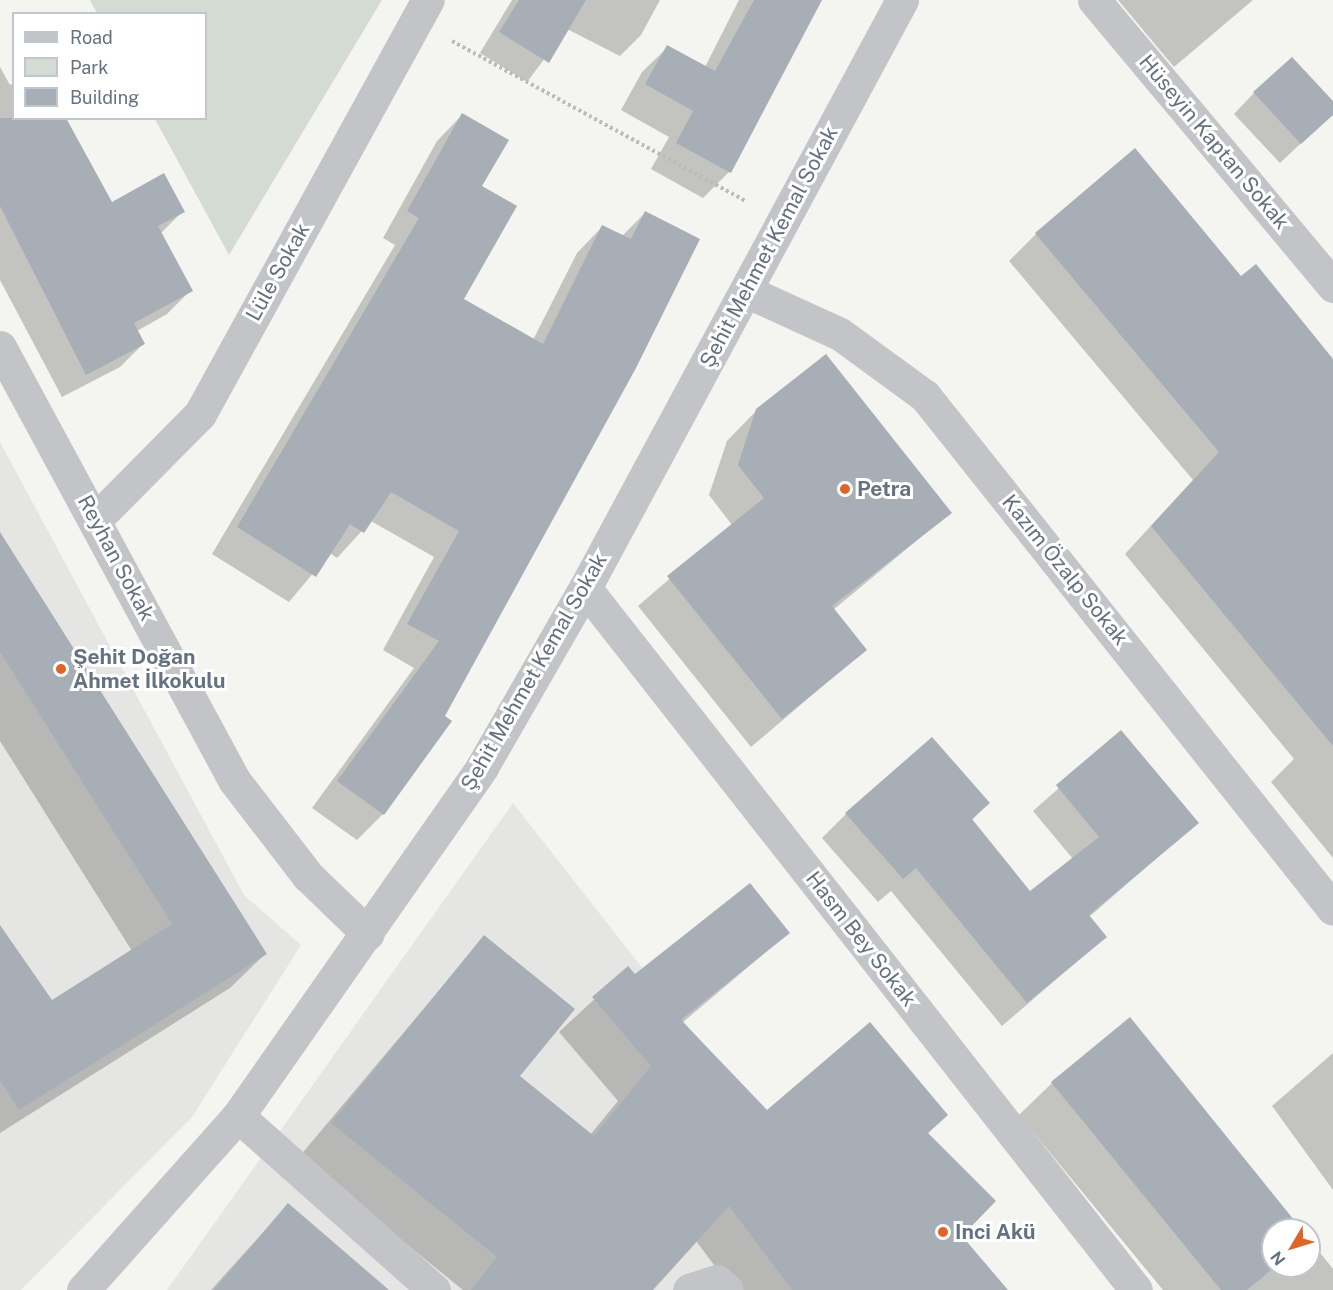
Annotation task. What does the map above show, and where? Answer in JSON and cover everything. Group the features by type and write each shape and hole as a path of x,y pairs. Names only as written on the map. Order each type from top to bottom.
{"street":[{"name":"Şehit Mehmet Kemal Sokak","path":"83,1290 238,1116 368,934 482,767 585,588 746,291 781,220 902,0"},
{"name":"Hüseyin Kaptan Sokak","path":"1094,0 1333,286"},
{"name":"Lüle Sokak","path":"96,519 200,414 422,11"},
{"name":"Kazım Özalp Sokak","path":"746,291 840,334 925,396 1333,909"},
{"name":"Reyhan Sokak","path":"0,347 96,519 234,780 308,876 368,934"},
{"name":"Hasm Bey Sokak","path":"585,588 1136,1290"},
{"path":"238,1116 434,1290"},
{"path":"689,1290 717,1281 727,1290"}],"path":[{"path":"422,11 781,220"}],"shaded area":[{"name":"Şehit Doğan Ahmet İlkokulu","path":"0,442 244,895 301,945 192,1117 21,1290 0,1290"},
{"path":"513,803 895,1290 167,1290"}],"green space":[{"path":"90,0 382,0 229,255 156,120 207,120 207,12 96,12"}],"building":[{"path":"519,0 586,0 549,63 499,32"},
{"path":"754,0 822,0 731,173 676,143 693,111 645,84 667,45 715,71"},
{"path":"1292,57 1333,101 1333,115 1301,144 1253,92"},
{"path":"462,113 509,140 482,186 517,206 464,299 543,344 602,225 631,239 645,211 700,239 636,368 445,716 452,721 384,815 337,781 439,641 407,624 459,531 391,492 364,533 350,524 316,577 237,527 419,218 407,211"},
{"path":"0,118 67,120 112,202 164,173 185,212 158,226 193,291 134,323 145,344 86,375 0,206"},
{"path":"1135,148 1241,276 1256,264 1333,359 1333,746 1151,526 1219,452 1035,233"},
{"path":"826,354 952,513 832,606 867,650 782,719 667,576 764,498 738,465 756,409"},
{"path":"0,532 267,954 19,1110 0,1080 0,925 52,1000 172,924 0,652"},
{"path":"1121,730 1199,823 1089,915 1107,937 1027,1003 916,868 903,879 845,813 932,737 990,803 972,819 1030,891 1099,837 1056,785"},
{"path":"750,883 790,933 681,1020 767,1110 870,1022 948,1115 928,1133 996,1201 962,1236 1008,1290 792,1290 729,1206 653,1290 471,1290 497,1257 331,1123 484,935 575,1009 520,1076 594,1136 651,1066 592,997 628,966 635,974"},
{"path":"1130,1017 1292,1218 1261,1218 1262,1278 1247,1290 1221,1290 1051,1082"},
{"path":"288,1203 389,1290 214,1290"}],"place":[{"name":"Petra","path":"845,489"},
{"name":"Şehit Doğan Ahmet İlkokulu","path":"61,669"},
{"name":"Inci Akü","path":"943,1232"}]}
